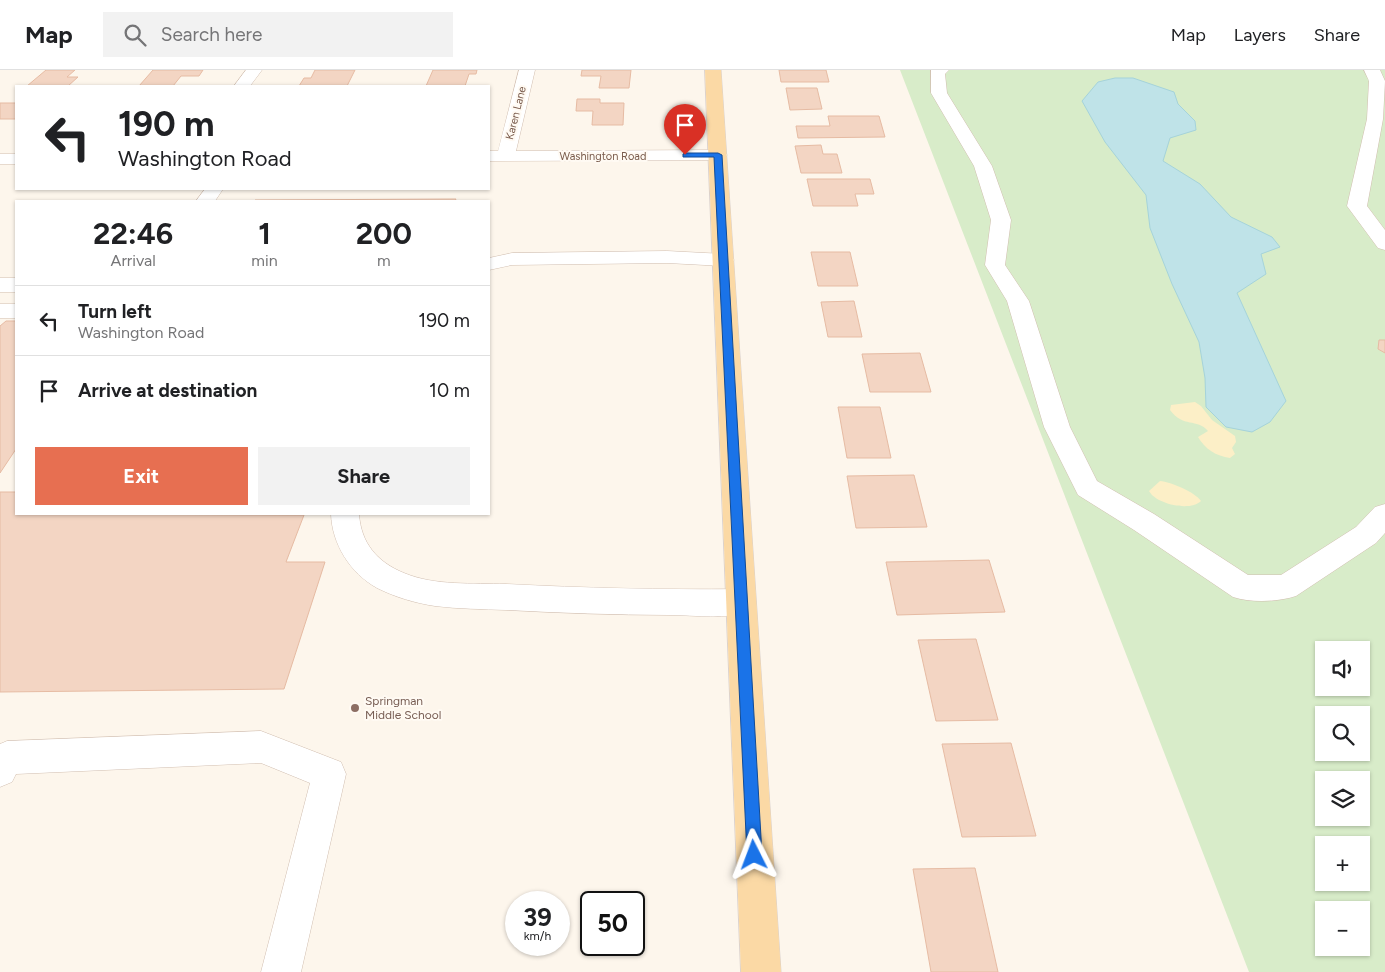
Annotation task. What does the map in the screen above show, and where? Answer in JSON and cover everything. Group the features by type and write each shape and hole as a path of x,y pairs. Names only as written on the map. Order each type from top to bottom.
{"main road":[{"path":"713,70 761,972"}],"street":[{"path":"243,85 254,70"},
{"name":"Karen Lane","path":"497,156 527,70"},
{"path":"941,70 937,72 939,93 983,166 1000,220 995,265 1018,301 1057,427 1087,488 1144,522 1243,588 1286,587 1366,535 1385,515"},
{"path":"1372,70 1377,81 1375,119 1357,206 1385,244"},
{"name":"Washington Road","path":"497,156 718,155"},
{"path":"0,159 15,159"},
{"path":"490,264 512,259 667,257 724,260"},
{"path":"0,285 15,285"},
{"path":"0,311 15,311"},
{"path":"345,515 344,521 351,539 362,559 374,571 397,583 431,593 594,602 741,602"},
{"path":"0,770 6,758 261,747 329,774 281,972"}],"green space":[{"path":"900,70 1385,70 1385,972 1249,972"}],"sand":[{"path":"1195,402 1201,406 1212,420 1235,436 1236,442 1232,448 1235,454 1230,458 1216,454 1204,445 1198,437 1208,431 1204,427 1180,419 1170,410 1171,405"},
{"path":"1160,481 1182,488 1194,494 1201,501 1189,506 1182,506 1159,500 1149,491"}],"water":[{"path":"1115,78 1133,78 1174,92 1178,104 1195,121 1196,130 1170,138 1163,161 1200,184 1231,217 1272,237 1280,247 1261,254 1266,274 1237,293 1286,401 1270,422 1252,432 1226,427 1206,407 1205,378 1199,342 1172,284 1150,228 1146,195 1105,142 1082,101 1098,82"}],"building":[{"path":"46,70 75,70 67,77 78,77 69,85 28,85"},
{"path":"153,70 203,70 199,76 181,76 174,85 140,85"},
{"path":"315,70 355,70 348,85 300,85 304,78 311,78"},
{"path":"433,70 477,70 476,74 469,74 465,85 426,85"},
{"path":"582,70 631,70 629,88 599,88 601,76 581,76"},
{"path":"779,70 826,70 829,82 781,82"},
{"path":"786,88 817,88 822,109 790,110"},
{"path":"577,99 600,99 600,103 624,103 623,125 592,125 593,111 576,111"},
{"path":"0,103 15,103 15,119 0,119"},
{"path":"828,116 879,116 885,137 798,138 796,126 830,126"},
{"path":"821,145 823,154 837,154 842,173 801,173 795,146"},
{"path":"807,179 870,179 874,194 855,194 858,206 813,206"},
{"path":"456,199 456,200 255,200"},
{"path":"811,252 850,252 858,286 818,286"},
{"path":"854,301 862,337 828,337 821,302"},
{"path":"6,321 15,321 15,450 0,473 0,326"},
{"path":"1379,340 1385,340 1385,353 1378,349"},
{"path":"920,353 931,392 870,392 862,354"},
{"path":"838,407 880,407 891,458 847,458"},
{"path":"914,475 927,527 856,528 847,476"},
{"path":"0,492 15,492 15,515 304,515 286,562 325,562 284,689 0,692"},
{"path":"989,560 1005,612 897,615 886,562"},
{"path":"976,639 998,720 936,721 918,640"},
{"path":"1011,743 1036,836 962,837 942,744"},
{"path":"975,868 998,972 931,972 913,869"}],"place":[{"name":"Springman Middle School","path":"355,708"}],"route":[{"path":"685,155 718,155 754,855"}]}
